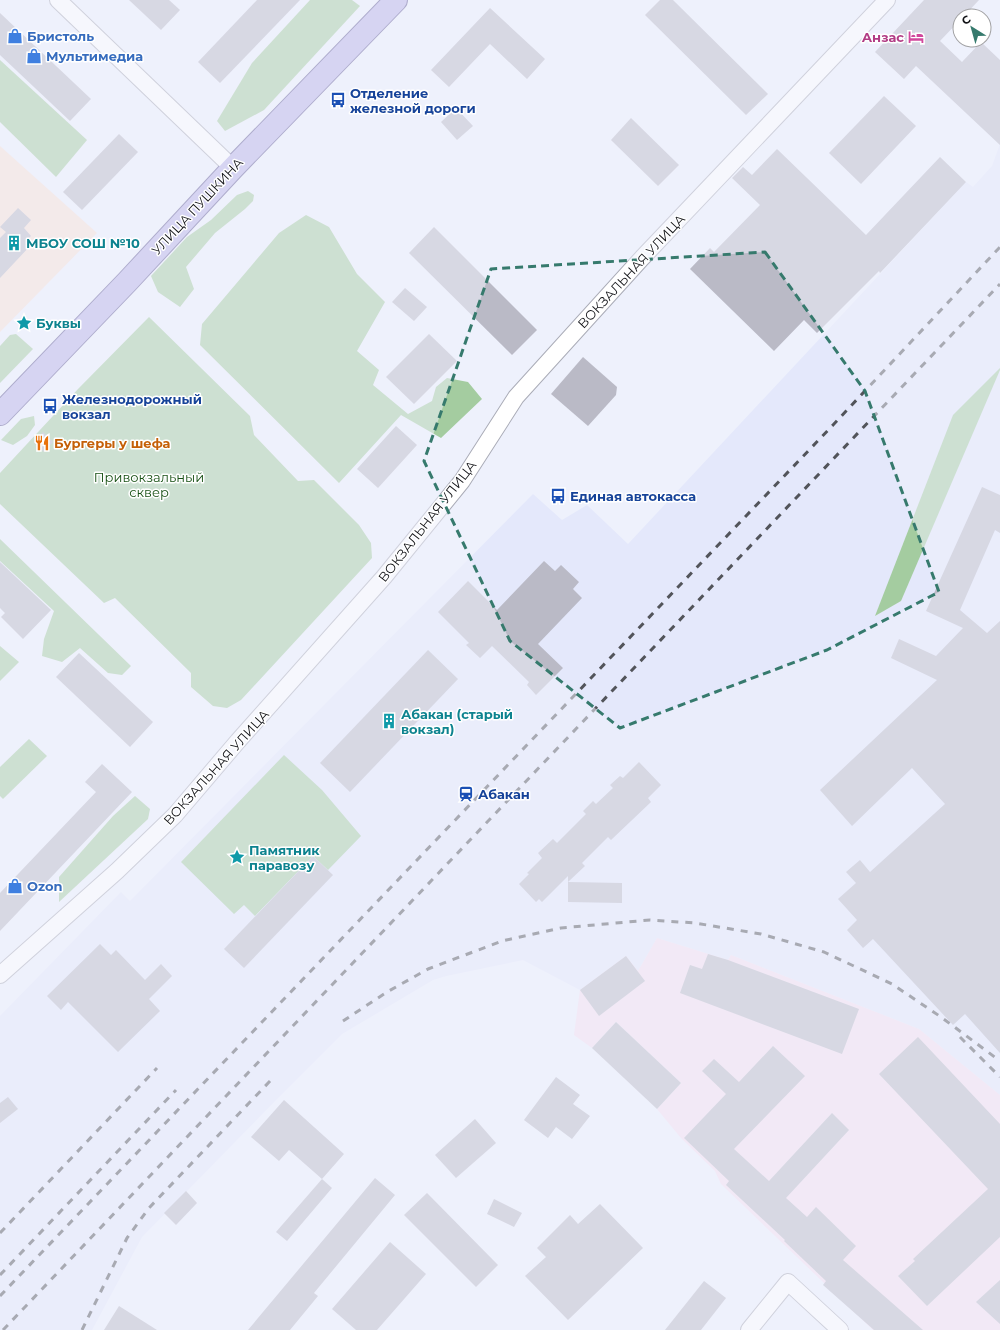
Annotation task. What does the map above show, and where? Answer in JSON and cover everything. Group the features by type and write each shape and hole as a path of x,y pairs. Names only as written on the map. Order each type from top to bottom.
{"main road":[{"name":"УЛИЦА ПУШКИНА","path":"0,414 127,282 232,168 396,0"}],"street":[{"path":"58,0 232,168"},
{"name":"ВОКЗАЛЬНАЯ УЛИЦА","path":"0,975 117,871 175,815 238,741 379,583 462,481 516,397 642,258 887,0"},
{"path":"749,1330 788,1282 840,1330"}],"highlighted area":[{"path":"765,252 865,391 939,592 827,650 620,728 510,641 424,461 491,269"}],"shaded area":[{"path":"1000,144 1000,1095 919,1029 731,955 728,960 657,938 638,971 626,956 580,990 523,960 446,976 433,980 342,1034 278,1098 142,1237 92,1330 0,1330 0,1016 121,892 130,901 533,494 562,520 587,505 628,544 966,182 973,187 992,166"},
{"path":"0,146 97,233 0,332"},
{"path":"657,938 728,960 731,955 919,1029 1000,1095 1000,1330 873,1330 721,1184 715,1171 681,1138 657,1109 681,1083 616,1022 592,1048 574,1035 580,990 626,956 638,971"}],"green space":[{"path":"310,0 352,0 360,6 264,110 225,131 217,121 252,63"},
{"path":"0,60 87,140 56,177 0,122"},
{"path":"248,191 254,195 253,201 215,233 186,267 194,289 180,307 158,292 151,276 187,237 211,220 237,195"},
{"path":"306,215 329,227 357,274 385,302 357,351 379,370 373,385 408,414 432,401 436,387 447,378 468,382 482,399 441,438 401,415 339,483 200,345 202,324 279,233"},
{"name":"Привокзальный сквер","path":"149,317 250,416 254,435 298,481 314,480 359,525 371,543 372,558 241,700 227,708 213,706 191,687 191,673 115,598 104,603 0,504 0,473 78,389"},
{"path":"16,334 33,349 0,383 0,346 10,335"},
{"path":"1000,368 901,601 875,616 953,415"},
{"path":"34,416 35,425 27,436 13,445 1,440 21,419"},
{"path":"0,539 131,666 122,675 108,673 80,648 62,662 42,656 44,639 54,611 0,561"},
{"path":"0,646 19,662 0,681"},
{"path":"29,739 47,756 3,799 0,796 0,767"},
{"path":"284,755 322,790 361,836 328,870 313,856 255,916 244,905 234,914 181,862"},
{"path":"135,796 150,809 148,819 59,902 59,877 113,816"}],"building":[{"path":"129,0 169,0 180,10 161,30"},
{"path":"257,0 300,0 220,83 198,62"},
{"path":"660,0 673,0 768,94 746,115 645,15"},
{"path":"924,0 979,0 972,8 952,8 952,28 940,41 962,62 975,48 987,48 1000,60 1000,145 916,66 904,79 875,52"},
{"path":"490,8 545,59 527,79 490,44 449,87 431,70"},
{"path":"0,13 91,99 70,121 0,55"},
{"path":"884,96 916,126 861,184 829,153"},
{"path":"456,108 473,126 457,140 441,122"},
{"path":"631,118 679,165 658,186 611,140"},
{"path":"119,134 138,152 82,210 63,192"},
{"path":"777,149 866,235 940,157 966,182 880,273 879,271 817,333 804,320 774,351 690,269 710,248 714,252 760,205 732,178 743,167 752,175"},
{"name":"МБОУ СОШ №10","path":"18,208 31,220 24,228 31,236 26,241 31,245 0,278 0,238 6,232 0,227"},
{"path":"434,227 537,330 512,355 409,253"},
{"path":"405,288 427,307 414,321 392,302"},
{"path":"429,334 457,361 414,404 386,377"},
{"path":"583,357 617,387 616,395 588,426 551,394"},
{"path":"396,426 417,445 378,488 357,469"},
{"path":"43,432 53,442 44,452 34,442"},
{"path":"982,487 1000,495 1000,533 995,530 960,610 987,633 1000,621 1000,1053 965,1014 953,1025 873,939 863,948 847,930 857,920 838,899 856,883 846,872 860,860 870,872 945,804 912,768 852,826 820,790 937,680 891,658 899,639 936,656 963,628 926,611"},
{"path":"544,561 555,571 561,565 579,582 573,589 582,598 538,644 563,668 536,695 527,685 529,682 492,646 480,658 466,645 469,643 438,612 468,581 497,610"},
{"path":"0,562 51,610 23,639 1,617 5,613 0,608"},
{"name":"Абакан (старый вокзал)","path":"428,650 458,679 350,792 320,763"},
{"path":"79,653 153,722 130,747 56,677"},
{"path":"639,762 661,785 648,798 651,802 611,840 608,837 582,863 585,866 568,882 568,876 542,902 539,899 536,902 519,884 529,874 527,873 542,858 538,853 553,839 557,843 586,814 583,811 593,801 596,804 613,788 610,785 620,776 623,778"},
{"path":"102,764 132,792 0,931 0,893 96,792 85,782"},
{"path":"313,856 333,875 244,968 224,949"},
{"path":"568,882 622,883 622,903 568,902"},
{"path":"100,944 111,955 116,950 145,980 161,964 172,976 149,999 160,1011 118,1052 68,1002 61,1010 47,996"},
{"path":"708,954 728,960 859,1009 842,1054 680,993 690,965 702,969"},
{"path":"626,956 645,981 599,1016 580,990"},
{"path":"616,1022 681,1083 657,1109 592,1048"},
{"path":"918,1037 1000,1124 1000,1237 927,1306 898,1276 915,1261 913,1259 988,1189 879,1074"},
{"path":"773,1046 805,1076 734,1149 769,1181 832,1113 849,1130 786,1198 807,1217 816,1207 856,1246 843,1260 923,1330 874,1330 823,1285 826,1281 726,1185 729,1181 684,1138 726,1094 702,1071 714,1059 739,1082"},
{"path":"556,1077 580,1095 573,1104 590,1116 572,1139 556,1127 548,1138 524,1120"},
{"path":"8,1097 18,1109 0,1123 0,1103"},
{"path":"284,1100 344,1154 322,1179 289,1150 279,1161 251,1137"},
{"path":"475,1119 496,1143 456,1178 435,1155"},
{"path":"375,1178 395,1195 314,1293 318,1296 290,1330 248,1330"},
{"path":"322,1179 332,1188 287,1241 276,1232"},
{"path":"186,1191 197,1203 176,1225 164,1213"},
{"path":"427,1193 498,1265 476,1287 404,1215"},
{"path":"494,1199 522,1213 514,1227 487,1214"},
{"path":"600,1204 643,1248 568,1320 525,1276 546,1257 537,1248 570,1215 578,1224"},
{"path":"390,1242 426,1274 377,1330 356,1330 332,1309"},
{"path":"1000,1280 1000,1324 976,1302"},
{"path":"704,1281 726,1298 701,1330 665,1330"},
{"path":"119,1306 157,1330 104,1330"}],"railway":[{"path":"0,1296 833,425 1000,247"},
{"path":"3,1330 1000,284"},
{"path":"343,1021 387,992 428,969 502,941 561,928 650,920 695,923 761,934 824,952 892,984 941,1017 1000,1061"},
{"path":"960,1037 1000,1077"},
{"path":"0,1233 157,1068"},
{"path":"82,1330 127,1238 149,1208 271,1080"},
{"path":"0,1275 176,1090"}],"place":[{"name":"Бристоль","path":"15,36"},
{"name":"Анзас","path":"916,37"},
{"name":"Мультимедиа","path":"34,56"},
{"name":"Отделение железной дороги","path":"338,100"},
{"name":"МБОУ СОШ №10","path":"14,243"},
{"name":"Буквы","path":"24,323"},
{"name":"Железнодорожный вокзал","path":"50,406"},
{"name":"Бургеры у шефа","path":"42,443"},
{"name":"Единая автокасса","path":"558,496"},
{"name":"Абакан (старый вокзал)","path":"389,721"},
{"name":"Абакан","path":"466,794"},
{"name":"Памятник паравозу","path":"237,857"},
{"name":"Ozon","path":"15,886"}]}
